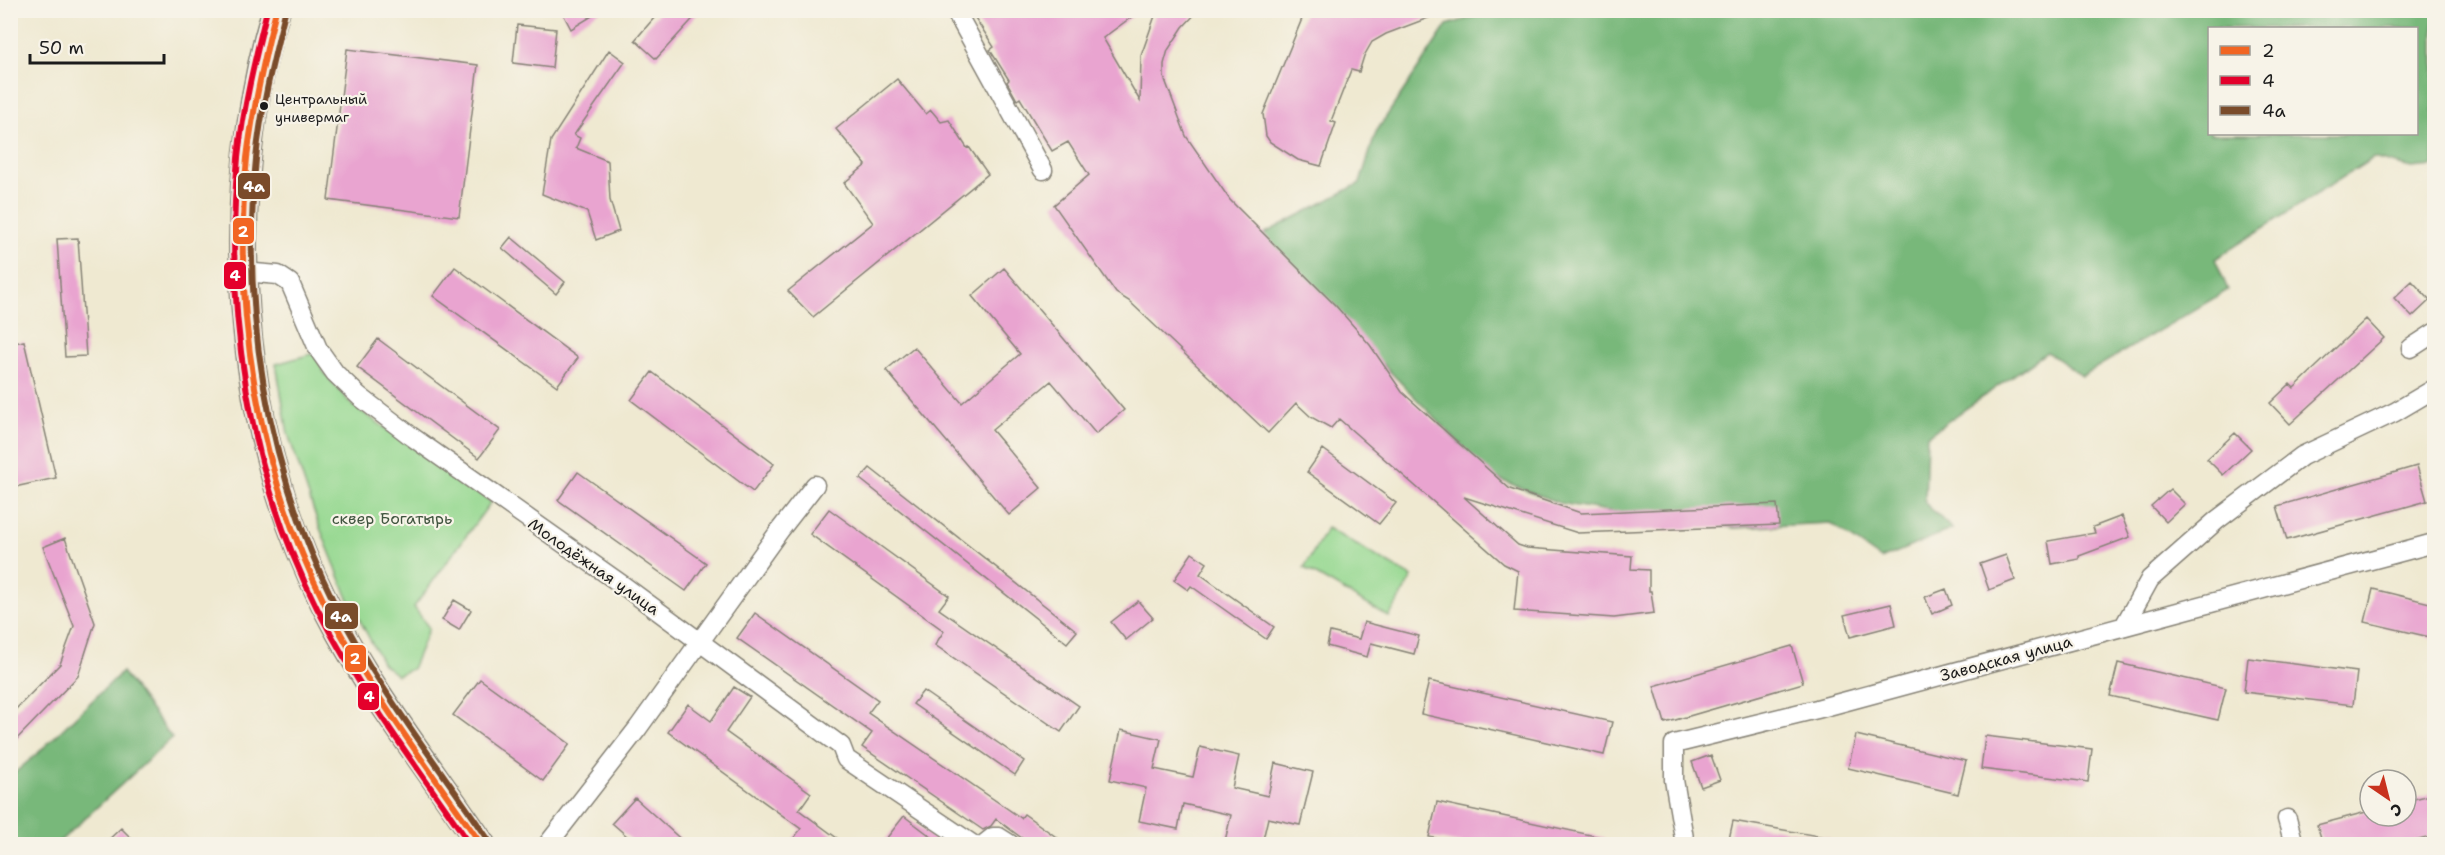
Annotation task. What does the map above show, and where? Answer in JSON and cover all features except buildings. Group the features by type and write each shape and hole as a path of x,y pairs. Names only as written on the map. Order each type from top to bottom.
{"main road":[{"path":"276,10 253,106 244,208 245,272 254,378 266,438 282,500 301,553 324,603 351,651 481,844"}],"street":[{"path":"955,10 1043,170"},
{"name":"Молодёжная улица","path":"245,272 278,275 290,283 318,348 335,374 359,396 411,436 700,642 841,746 846,759 972,844"},
{"path":"2410,348 2434,333"},
{"path":"2124,626 2150,579 2246,499 2302,456 2395,412 2434,389"},
{"path":"548,844 638,728 814,485"},
{"name":"Заводская улица","path":"1685,844 1674,780 1674,744 1817,709 2434,543"},
{"path":"2287,819 2294,844"},
{"path":"984,844 993,837 999,837 1010,844"}],"green space":[{"path":"1493,11 2434,11 2434,166 2411,168 2373,158 2215,259 2228,290 2082,376 2047,352 1927,436 1925,503 1952,529 1881,559 1830,523 1734,528 1620,513 1559,503 1491,476 1346,326 1256,238 1360,183 1376,132 1447,25"},
{"name":"сквер Богатырь","path":"315,353 323,371 351,404 491,502 414,607 429,628 412,669 397,675 383,664 347,596 318,523 288,434 276,364"},
{"path":"1327,528 1412,577 1389,617 1304,568"},
{"path":"122,672 172,738 57,844 11,844 11,776"}],"transit line":[{"name":"4","path":"267,10 243,121 238,158 235,215 235,273 239,331 246,389 258,445 293,556 317,608 370,699 470,844"},
{"name":"2","path":"276,10 252,121 243,215 243,272 247,329 266,443 282,498 302,552 342,636 399,727 481,844"},
{"name":"4а","path":"285,12 261,122 252,215 252,272 256,328 275,440 310,548 333,600 367,662 488,839"}],"place":[{"name":"Центральный универмаг","path":"264,106"}]}
